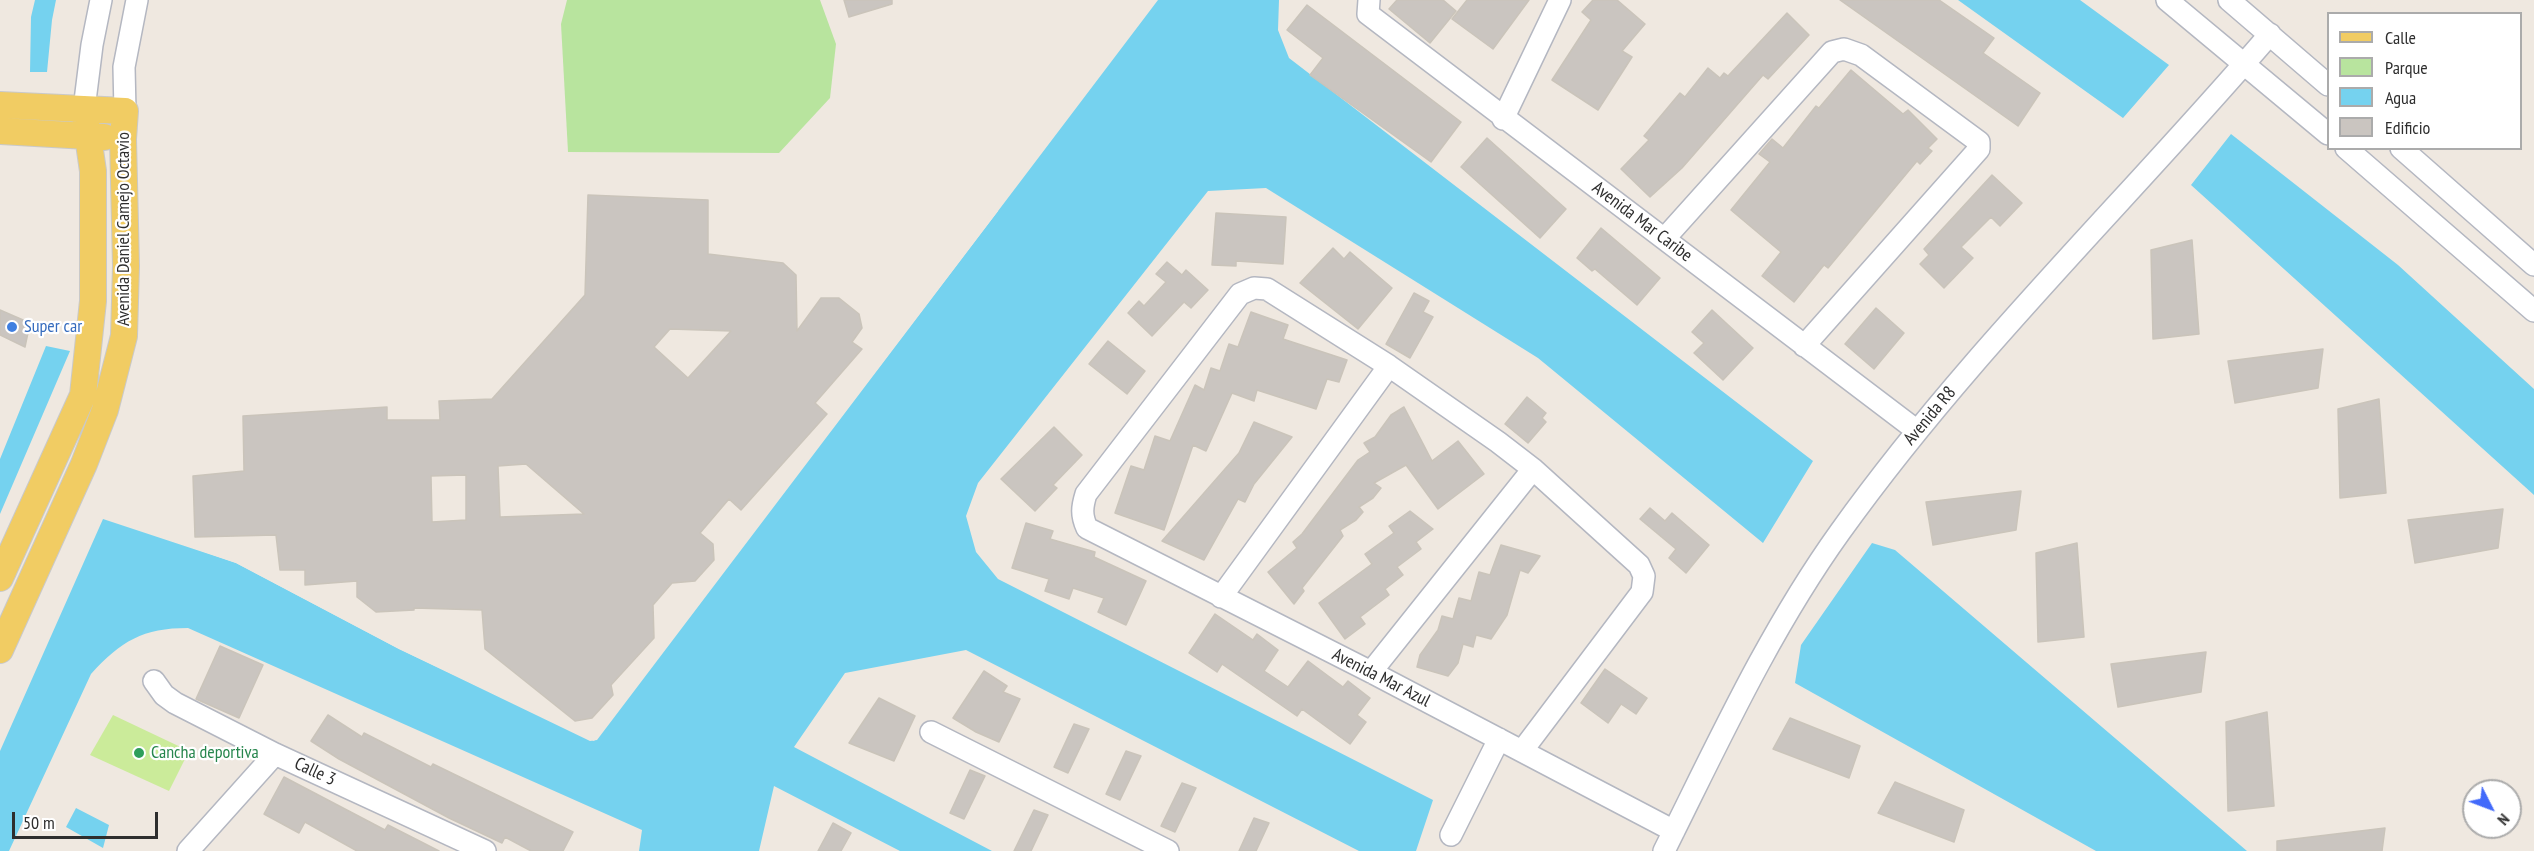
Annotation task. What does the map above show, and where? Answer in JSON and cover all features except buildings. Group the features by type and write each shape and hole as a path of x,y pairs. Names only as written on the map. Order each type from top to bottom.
{"main road":[{"path":"3,104 125,111"},
{"name":"Avenida Daniel Camejo Octavio","path":"0,578 83,395 93,301 93,171 84,109"},
{"name":"Avenida Daniel Camejo Octavio","path":"0,650 97,432 124,336 126,266 123,139 125,111"},
{"path":"0,130 123,139"}],"street":[{"name":"Avenida Daniel Camejo Octavio","path":"84,109 92,45 101,0"},
{"name":"Avenida Daniel Camejo Octavio","path":"125,111 124,67 137,0"},
{"path":"1503,119 1560,0"},
{"path":"2167,0 2327,133"},
{"path":"2229,0 2327,84"},
{"name":"Avenida Mar Caribe","path":"1368,7 1503,119 1665,238 1916,430"},
{"name":"Avenida R8","path":"1664,851 1744,690 1778,630 1838,535 1916,430 2270,34"},
{"path":"1665,238 1832,52 1844,49 1861,55 1979,142 1979,148 1804,345"},
{"path":"2348,150 2534,311"},
{"path":"2403,150 2534,265"},
{"name":"Avenida Mar Azul","path":"1389,366 1267,289 1254,288 1240,294 1086,494 1082,506 1082,518 1087,528 1499,738 1674,831"},
{"path":"1221,597 1389,366 1533,469 1639,565 1645,583 1642,592 1522,751"},
{"path":"1371,672 1533,469"},
{"name":"Calle 3","path":"153,681 164,695 175,703 275,754 486,851"},
{"path":"931,732 1168,851"},
{"path":"1451,835 1499,738"},
{"path":"188,851 275,754"}],"green space":[{"path":"567,0 820,0 836,44 830,98 779,153 568,152 561,24"},
{"name":"Cancha deportiva","path":"113,715 189,751 169,791 90,755"}],"water":[{"path":"35,0 56,0 47,72 30,72 31,17"},
{"path":"1158,0 1279,0 1278,30 1289,58 1813,461 1763,543 1538,358 1266,188 1208,191 978,483 966,516 976,552 998,579 1433,800 1416,851 1359,851 966,650 845,673 794,747 992,851 900,851 774,786 759,851 639,851 642,830 188,628 158,631 134,639 112,653 91,674 9,851 0,851 0,751 103,519 236,563 399,649 590,741 597,740"},
{"path":"1958,0 2080,0 2169,65 2123,118"},
{"path":"2231,134 2398,265 2534,389 2534,495 2191,185"},
{"path":"46,346 70,351 0,514 0,459"},
{"path":"1872,543 1895,550 2247,851 2096,851 1795,683 1801,645"},
{"path":"76,808 109,825 103,848 66,827"}],"pier":[{"path":"995,209 998,211 594,741 399,649 236,563 161,537 163,534 237,560 400,647 593,738"}],"place":[{"name":"Super car","path":"12,327"},
{"name":"Cancha deportiva","path":"139,753"}]}
